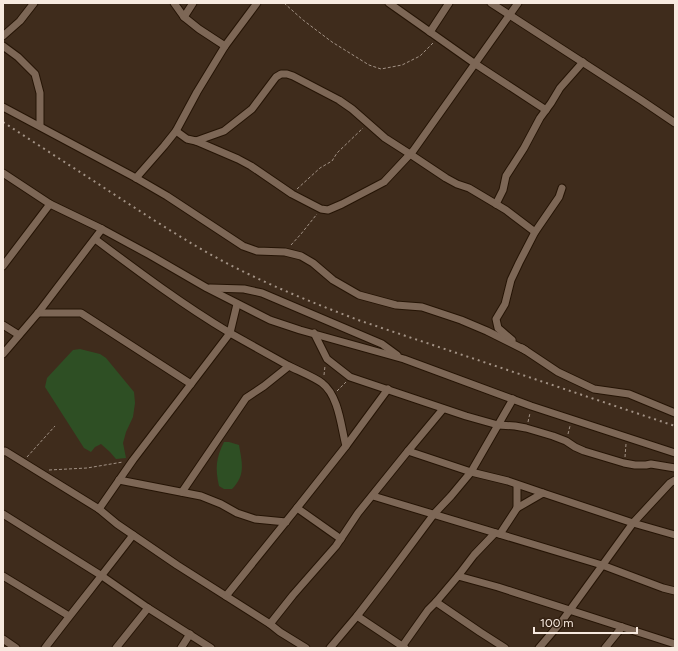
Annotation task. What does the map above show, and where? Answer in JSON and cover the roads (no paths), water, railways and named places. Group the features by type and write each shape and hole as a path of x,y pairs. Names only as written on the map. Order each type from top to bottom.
{"street":[{"path":"174,3 184,17 198,29 225,46"},
{"path":"184,17 193,3"},
{"path":"136,178 176,131 197,92 225,46 257,3"},
{"path":"389,3 474,63 546,110"},
{"path":"430,32 449,3"},
{"path":"491,3 675,123"},
{"path":"176,131 196,142 238,158 292,194 321,209 328,210 384,182 410,154 518,3"},
{"path":"3,36 20,21 30,4"},
{"path":"3,46 18,57 35,74 40,93 40,126"},
{"path":"496,204 503,190 506,176 524,148 540,118 560,88 583,62"},
{"path":"196,142 224,131 252,109 276,77 281,74 287,74 339,100 352,109 385,138 446,178 469,188 506,210 535,232"},
{"path":"3,107 136,178 167,196 243,246 257,251 285,252 301,256 313,263 333,280 358,295 396,305 422,308 461,320 525,350"},
{"path":"3,173 50,204 102,229 207,288 270,320 300,330 404,359 531,406 675,453"},
{"path":"562,188 559,197 535,232 518,263 511,280 505,304 496,320 500,330 525,350 558,372 594,389 628,394 675,413"},
{"path":"3,266 50,204"},
{"path":"3,354 38,313 102,229"},
{"path":"95,239 203,317 323,384 333,396 337,406 346,446"},
{"path":"207,288 244,289 262,293 382,344 404,359"},
{"path":"99,509 133,460 230,333 237,304"},
{"path":"38,313 81,313 191,384"},
{"path":"3,325 18,335"},
{"path":"314,333 327,359 350,377 498,425 526,428 566,440 575,447 584,451 624,463 635,465 651,464 675,468"},
{"path":"182,492 246,398 289,366"},
{"path":"226,596 346,446 388,390"},
{"path":"330,648 357,616 434,514 471,472 513,399"},
{"path":"270,624 341,539 358,513 443,408"},
{"path":"3,452 5,451 99,509 133,535 306,648"},
{"path":"408,451 471,472 517,484 543,494 675,535"},
{"path":"120,480 201,496 221,504 237,513 255,519 286,522"},
{"path":"539,648 562,621 633,523 675,480"},
{"path":"517,484 517,508"},
{"path":"357,616 403,647 428,610 474,555 497,533 517,508 543,494"},
{"path":"373,496 602,565 663,588 675,591"},
{"path":"297,508 341,539"},
{"path":"3,514 102,576 148,608 211,648"},
{"path":"45,648 133,535"},
{"path":"3,576 69,616"},
{"path":"458,576 498,587 675,644"},
{"path":"436,602 505,648"},
{"path":"116,648 148,608"},
{"path":"605,648 622,627"},
{"path":"181,648 190,634"},
{"path":"3,639 16,648"}],"railway":[{"path":"3,122 185,240 236,268 277,287 361,321 675,426"}]}
